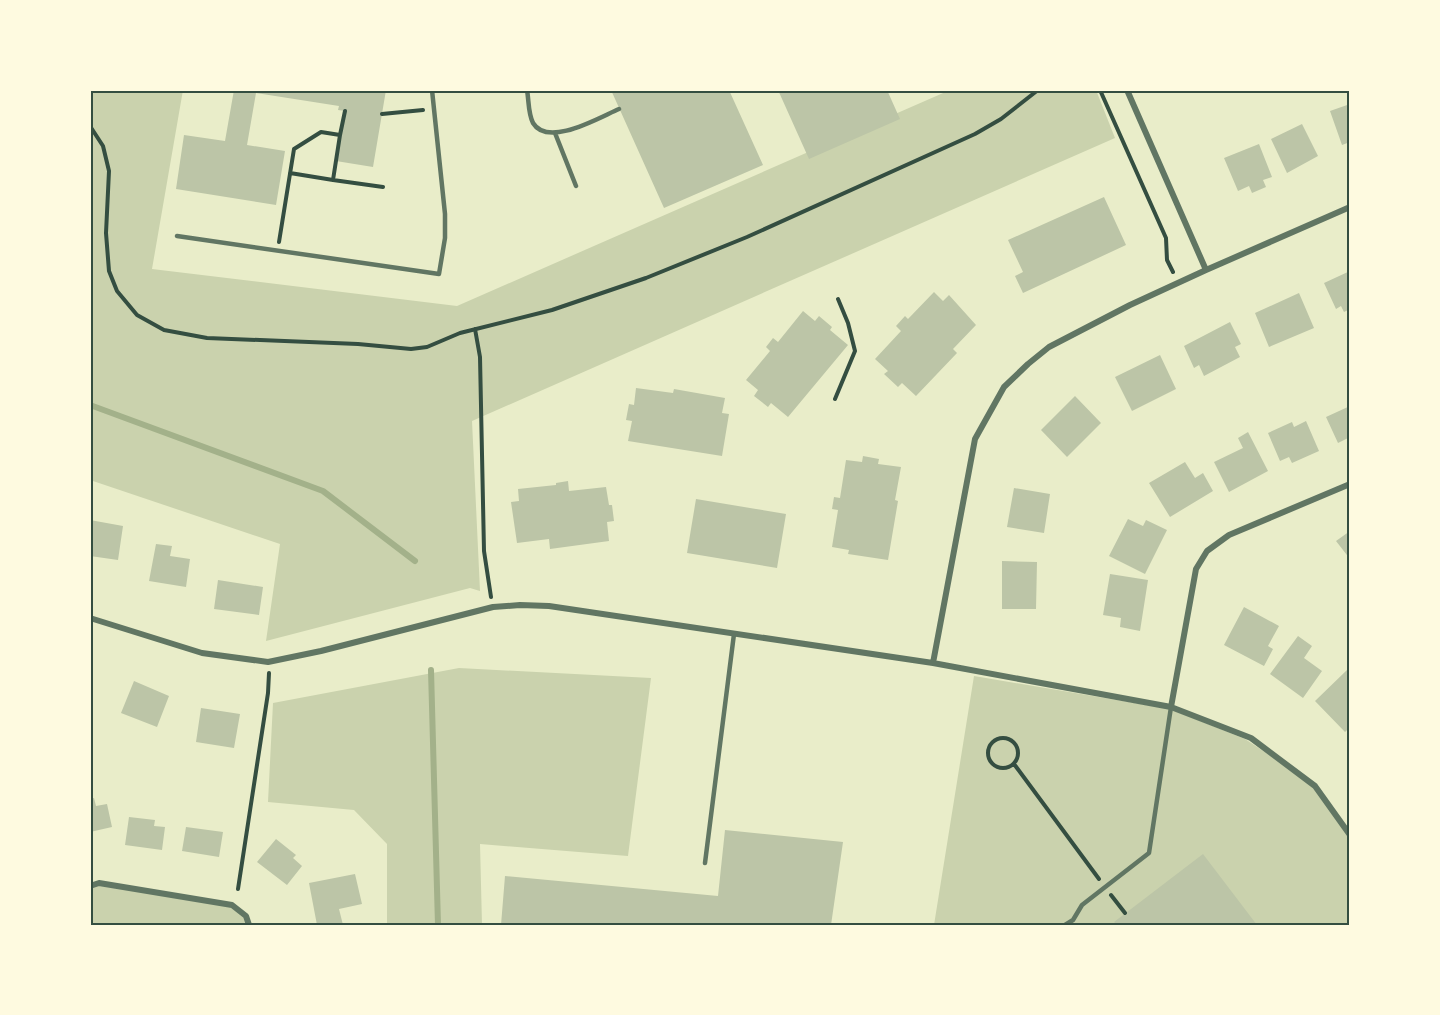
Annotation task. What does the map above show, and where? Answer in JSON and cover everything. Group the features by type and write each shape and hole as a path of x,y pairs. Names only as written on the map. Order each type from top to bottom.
{"street":[{"path":"1127,90 1206,270"},
{"path":"933,663 975,439 1004,387 1049,347 1130,305 1350,207"},
{"path":"1171,707 1196,569 1207,551 1229,535 1350,484"},
{"path":"90,618 201,653 268,662 321,651 478,610 507,606 549,606 933,663 1171,707 1251,738 1315,786 1350,835"},
{"path":"90,886 99,883 231,905 246,916 249,925"}],"lane":[{"path":"177,236 439,274 445,238 445,214 432,90"},
{"path":"528,90 533,123 542,131 555,133 578,127 619,109"},
{"path":"555,133 576,186"},
{"path":"705,863 734,634"},
{"path":"1065,925 1073,920 1082,905 1149,853 1171,707"}],"path":[{"path":"90,126 103,146 109,171 106,257 117,291 136,315 164,330 207,338 358,344 411,349 427,347 450,336 580,302 726,246 975,134 1001,119 1038,90"},
{"path":"1102,91 1166,238 1168,264"},
{"path":"333,180 345,111"},
{"path":"382,114 421,111"},
{"path":"282,225 294,149 321,132 340,135"},
{"path":"290,173 383,188"},
{"path":"835,399 855,351 848,323 837,299"},
{"path":"475,329 480,357 484,551 489,587"},
{"path":"238,889 269,684"},
{"path":"1002,738 1016,744 1019,754 1014,764 1001,768 992,764 988,750 993,741 1002,738"},
{"path":"1014,764 1125,913"}],"green space":[{"path":"90,90 183,90 152,269 457,306 950,90 1096,90 1115,138 472,421 480,591 470,588 266,641 280,544 90,480"},
{"path":"459,668 651,678 628,856 480,844 482,925 387,925 387,844 354,810 268,802 273,703"},
{"path":"974,676 1170,709 1245,739 1309,781 1350,838 1350,925 934,925"},
{"path":"99,883 232,905 246,916 249,925 90,925 90,886"}],"building":[{"path":"234,90 386,90 373,167 336,161 345,111 338,110 339,106 256,93 247,145 285,151 276,205 176,189 184,135 225,141"},
{"path":"611,90 729,90 763,165 664,208"},
{"path":"778,90 887,90 900,119 809,159"},
{"path":"1350,104 1350,142 1342,145 1330,111"},
{"path":"1302,124 1318,156 1287,173 1271,139"},
{"path":"1259,144 1272,177 1263,180 1266,187 1252,193 1249,186 1238,191 1224,158"},
{"path":"1104,197 1126,245 1023,293 1015,276 1023,272 1008,240"},
{"path":"1350,271 1350,309 1344,312 1341,306 1336,309 1324,283"},
{"path":"934,292 943,301 949,295 976,325 953,349 957,353 916,396 902,383 898,387 884,374 888,371 875,359 901,331 896,326 905,316 908,319"},
{"path":"1299,293 1314,328 1269,347 1255,313"},
{"path":"803,311 815,321 819,316 832,327 830,330 848,345 788,417 771,403 768,407 754,396 758,390 746,380 770,351 766,347 773,338 778,342"},
{"path":"1230,322 1241,344 1235,347 1240,357 1204,376 1199,365 1194,368 1184,346"},
{"path":"1160,355 1176,389 1132,411 1115,377"},
{"path":"636,388 673,393 674,389 725,398 722,413 729,414 722,456 628,441 632,421 626,420 629,404 634,405"},
{"path":"1075,396 1101,423 1067,457 1041,430"},
{"path":"1350,406 1350,437 1338,443 1326,417"},
{"path":"1306,421 1319,451 1292,463 1289,457 1280,461 1268,433 1292,422 1294,427"},
{"path":"1248,432 1268,471 1229,492 1214,462 1243,448 1238,438"},
{"path":"863,456 879,459 878,464 901,467 888,560 848,554 849,550 832,547 838,510 832,509 834,497 840,498 846,460 862,462"},
{"path":"1185,462 1195,478 1203,473 1213,491 1170,517 1149,483"},
{"path":"568,481 569,491 606,487 614,521 607,522 609,541 550,549 549,539 517,543 511,502 519,501 518,489 556,485 556,483"},
{"path":"1014,488 1050,494 1044,533 1007,527"},
{"path":"696,499 786,514 777,568 687,553"},
{"path":"1128,519 1143,526 1146,520 1167,530 1145,574 1109,556"},
{"path":"90,520 123,526 118,560 90,556"},
{"path":"1350,531 1350,559 1336,541"},
{"path":"156,544 172,546 170,556 190,559 186,587 149,581"},
{"path":"1002,561 1037,562 1036,609 1002,609"},
{"path":"1110,574 1148,580 1140,631 1120,627 1121,618 1103,615"},
{"path":"218,580 263,587 259,615 214,609"},
{"path":"1244,607 1279,626 1268,646 1273,649 1264,666 1224,645"},
{"path":"1298,636 1312,646 1304,658 1322,671 1303,698 1270,674"},
{"path":"1347,670 1350,674 1350,727 1345,732 1315,701"},
{"path":"134,681 169,696 157,727 121,713"},
{"path":"201,708 240,714 234,748 196,742"},
{"path":"94,798 96,806 107,804 112,827 90,832 90,799"},
{"path":"129,817 155,820 154,826 165,827 162,850 125,845"},
{"path":"186,827 223,832 219,857 182,851"},
{"path":"725,830 843,842 831,925 501,925 505,876 718,896"},
{"path":"276,839 296,855 293,858 302,866 287,885 257,862"},
{"path":"1203,854 1257,925 1117,925 1114,922"},
{"path":"355,874 362,904 339,909 343,925 317,925 309,883"}],"waterway":[{"path":"90,405 323,491 415,561"},
{"path":"431,670 438,925"}]}
